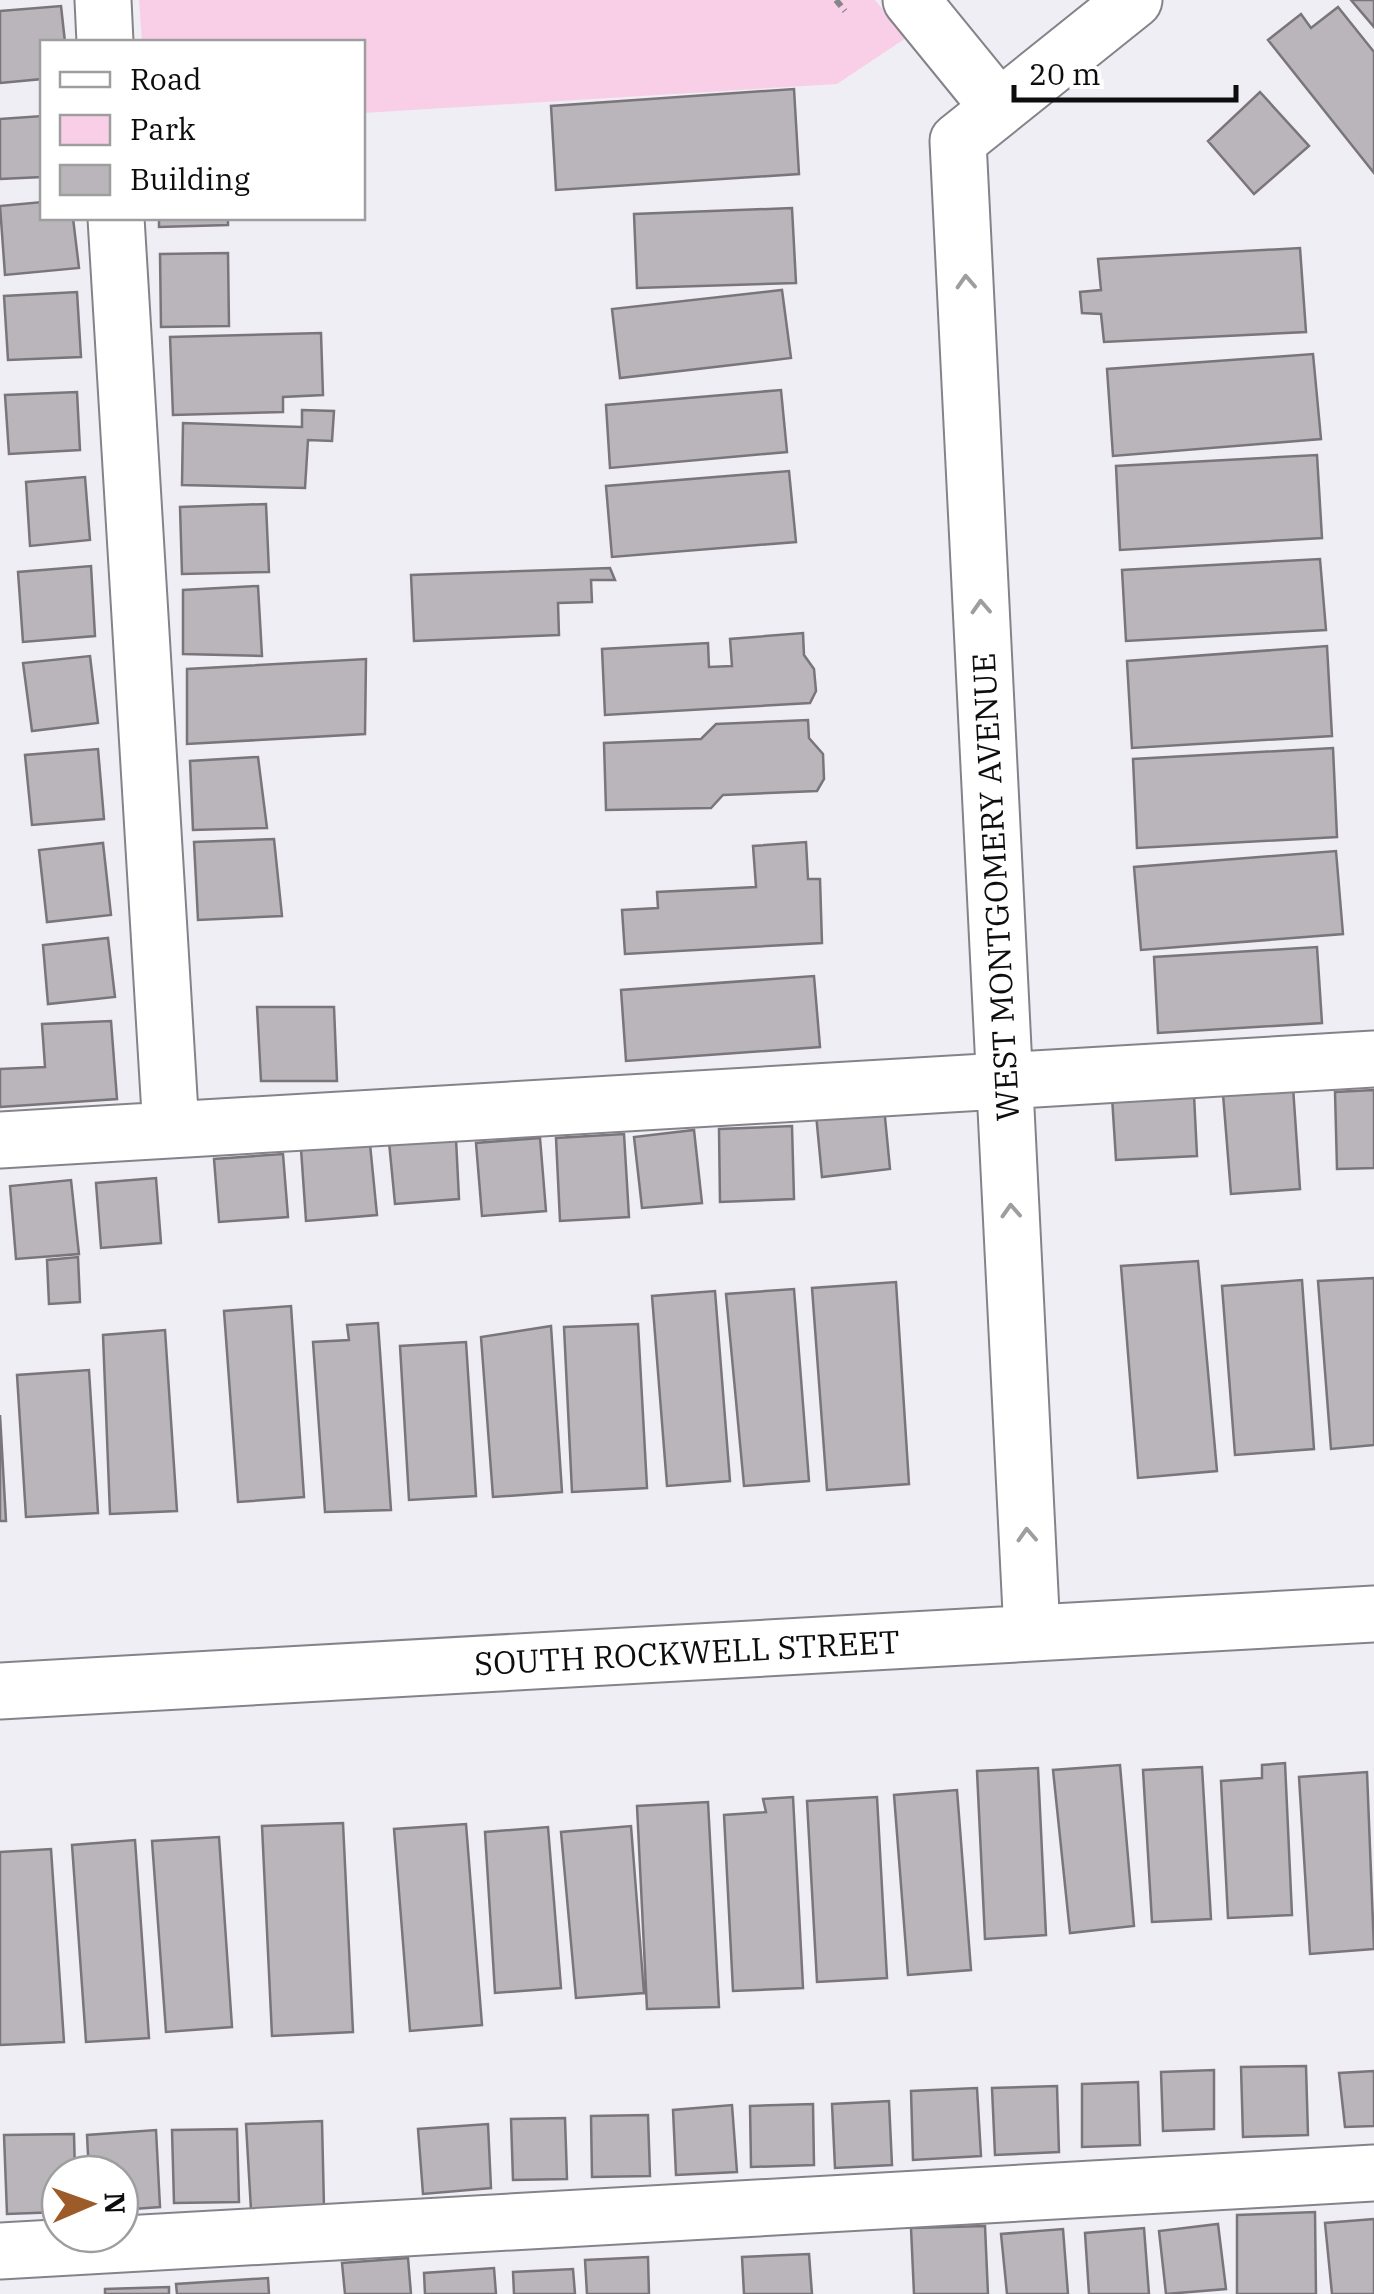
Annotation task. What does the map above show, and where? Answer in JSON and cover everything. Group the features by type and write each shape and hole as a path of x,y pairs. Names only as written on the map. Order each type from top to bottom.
{"street":[{"path":"103,0 106,40"},
{"path":"912,0 978,125 1134,0"},
{"name":"WEST MONTGOMERY AVENUE","path":"978,125 1004,1080 1032,1633"},
{"path":"116,220 171,1130"},
{"path":"0,1140 1374,1058"},
{"name":"SOUTH ROCKWELL STREET","path":"0,1691 1374,1614"},
{"path":"0,2251 1374,2173"}],"green space":[{"path":"139,0 875,0 906,38 837,84 365,113 365,40 142,40"}],"building":[{"path":"1351,0 1374,0 1374,27"},
{"path":"61,6 65,40 40,40 40,79 0,83 0,11"},
{"path":"1338,7 1374,52 1374,173 1268,40 1301,14 1311,28"},
{"path":"794,89 799,174 556,190 551,106"},
{"path":"1260,92 1309,146 1254,194 1208,141"},
{"path":"40,116 40,177 0,179 0,119"},
{"path":"40,202 40,220 73,220 79,268 5,275 0,206"},
{"path":"792,208 796,283 637,288 634,214"},
{"path":"159,220 228,220 228,225 159,227"},
{"path":"1300,248 1306,332 1104,342 1101,314 1082,313 1080,292 1101,290 1098,259"},
{"path":"228,253 229,326 161,327 160,254"},
{"path":"782,290 791,358 620,378 612,309"},
{"path":"77,292 81,357 8,360 4,296"},
{"path":"321,333 323,395 283,397 283,412 173,415 170,337"},
{"path":"1313,354 1321,439 1113,456 1107,369"},
{"path":"781,390 787,452 610,468 606,405"},
{"path":"77,392 80,450 9,454 5,395"},
{"path":"302,410 334,411 332,441 308,440 305,488 182,485 183,423 302,427"},
{"path":"1317,455 1322,538 1120,550 1116,466"},
{"path":"789,471 796,542 612,557 606,486"},
{"path":"85,477 90,540 30,546 26,482"},
{"path":"266,504 269,572 182,574 180,507"},
{"path":"1320,559 1326,630 1126,641 1122,570"},
{"path":"91,566 95,636 23,642 18,572"},
{"path":"610,568 615,580 591,580 592,602 558,603 559,635 414,641 411,575"},
{"path":"258,586 262,656 183,654 183,590"},
{"path":"803,633 804,655 814,669 816,691 810,703 605,715 602,649 708,643 709,667 732,666 730,639"},
{"path":"1327,646 1332,736 1132,748 1127,661"},
{"path":"90,656 98,723 32,731 23,663"},
{"path":"366,659 365,734 187,744 187,669"},
{"path":"808,720 809,738 823,754 824,779 817,791 723,795 711,808 606,810 604,743 701,739 716,724"},
{"path":"1333,748 1337,837 1137,848 1133,759"},
{"path":"98,749 104,819 32,825 25,755"},
{"path":"258,757 267,828 193,830 190,761"},
{"path":"274,839 282,916 198,920 194,842"},
{"path":"806,842 808,879 820,879 822,943 625,954 622,910 658,908 657,892 756,887 753,846"},
{"path":"103,843 111,915 47,922 39,850"},
{"path":"1336,851 1343,934 1141,950 1134,867"},
{"path":"108,938 115,997 48,1004 43,945"},
{"path":"1317,947 1322,1023 1158,1033 1154,957"},
{"path":"814,976 820,1047 626,1061 621,990"},
{"path":"257,1007 334,1007 337,1081 261,1081"},
{"path":"111,1021 117,1099 0,1107 0,1069 45,1067 42,1024"},
{"path":"1293,1087 1300,1189 1231,1194 1223,1094"},
{"path":"1374,1090 1374,1168 1337,1169 1335,1092"},
{"path":"1194,1095 1197,1156 1116,1160 1112,1097"},
{"path":"884,1107 890,1169 822,1177 816,1114"},
{"path":"792,1126 794,1199 720,1202 719,1129"},
{"path":"694,1130 702,1203 642,1208 634,1137"},
{"path":"624,1134 629,1217 560,1221 556,1138"},
{"path":"540,1138 546,1211 482,1216 476,1143"},
{"path":"456,1139 459,1199 395,1204 389,1142"},
{"path":"370,1144 377,1215 306,1221 301,1149"},
{"path":"283,1154 288,1217 219,1222 214,1159"},
{"path":"156,1178 161,1243 101,1248 96,1183"},
{"path":"71,1180 79,1254 16,1259 10,1186"},
{"path":"78,1257 80,1302 49,1304 47,1260"},
{"path":"1198,1261 1217,1471 1138,1478 1121,1266"},
{"path":"1374,1278 1374,1445 1331,1449 1318,1281"},
{"path":"1302,1280 1314,1449 1235,1455 1222,1286"},
{"path":"896,1282 909,1484 827,1490 812,1288"},
{"path":"794,1289 809,1481 744,1486 726,1294"},
{"path":"715,1291 730,1481 667,1486 652,1296"},
{"path":"291,1306 304,1497 238,1502 224,1311"},
{"path":"378,1323 391,1510 325,1512 313,1342 349,1340 347,1325"},
{"path":"638,1324 647,1488 572,1492 564,1327"},
{"path":"551,1326 562,1492 493,1497 481,1337"},
{"path":"165,1330 177,1511 110,1514 103,1335"},
{"path":"466,1342 476,1496 409,1500 400,1346"},
{"path":"89,1370 98,1513 26,1517 17,1375"},
{"path":"0,1415 6,1521 0,1521"},
{"path":"1285,1763 1292,1915 1228,1918 1221,1781 1262,1778 1262,1765"},
{"path":"1120,1765 1134,1926 1070,1933 1053,1770"},
{"path":"1202,1767 1211,1919 1152,1922 1143,1770"},
{"path":"1038,1768 1046,1935 985,1939 977,1771"},
{"path":"1367,1772 1374,1949 1310,1954 1299,1777"},
{"path":"957,1790 971,1970 908,1975 894,1795"},
{"path":"793,1797 803,1988 733,1991 724,1815 766,1812 763,1799"},
{"path":"877,1797 887,1978 817,1982 807,1801"},
{"path":"708,1802 719,2007 647,2009 637,1806"},
{"path":"343,1823 353,2032 272,2036 262,1826"},
{"path":"466,1824 482,2025 410,2031 394,1829"},
{"path":"631,1826 644,1993 576,1998 561,1832"},
{"path":"548,1827 561,1988 495,1993 485,1832"},
{"path":"219,1837 232,2027 166,2032 152,1841"},
{"path":"135,1840 149,2038 86,2042 72,1845"},
{"path":"51,1849 64,2042 0,2045 0,1852"},
{"path":"1306,2066 1308,2135 1243,2137 1241,2067"},
{"path":"1214,2070 1214,2129 1163,2131 1161,2072"},
{"path":"1374,2071 1374,2126 1345,2127 1339,2073"},
{"path":"1138,2082 1140,2145 1082,2147 1082,2084"},
{"path":"1057,2086 1059,2152 995,2155 992,2088"},
{"path":"977,2088 981,2156 913,2160 911,2091"},
{"path":"889,2101 892,2165 835,2168 832,2104"},
{"path":"813,2104 814,2165 751,2167 750,2106"},
{"path":"732,2105 737,2172 676,2175 673,2110"},
{"path":"648,2115 650,2176 592,2177 591,2116"},
{"path":"565,2118 567,2179 513,2180 511,2119"},
{"path":"322,2121 324,2208 251,2210 246,2124"},
{"path":"488,2124 491,2188 423,2194 418,2129"},
{"path":"237,2129 239,2202 174,2203 172,2130"},
{"path":"156,2130 160,2207 140,2208 140,2154 88,2154 87,2135"},
{"path":"74,2134 74,2154 40,2154 40,2213 7,2214 4,2135"},
{"path":"1315,2212 1316,2294 1237,2294 1237,2215"},
{"path":"1374,2219 1374,2294 1332,2294 1325,2223"},
{"path":"1218,2224 1226,2289 1166,2294 1159,2231"},
{"path":"985,2226 988,2294 914,2294 911,2228"},
{"path":"1144,2228 1149,2294 1089,2294 1085,2233"},
{"path":"1063,2229 1068,2294 1007,2294 1001,2234"},
{"path":"809,2254 812,2294 744,2294 742,2257"},
{"path":"648,2257 649,2294 587,2294 585,2260"},
{"path":"408,2258 411,2294 345,2294 342,2263"},
{"path":"494,2268 496,2294 425,2294 424,2273"},
{"path":"573,2269 575,2294 514,2294 513,2272"},
{"path":"268,2278 269,2294 177,2294 176,2284"},
{"path":"169,2287 169,2294 105,2294 105,2289"}]}
